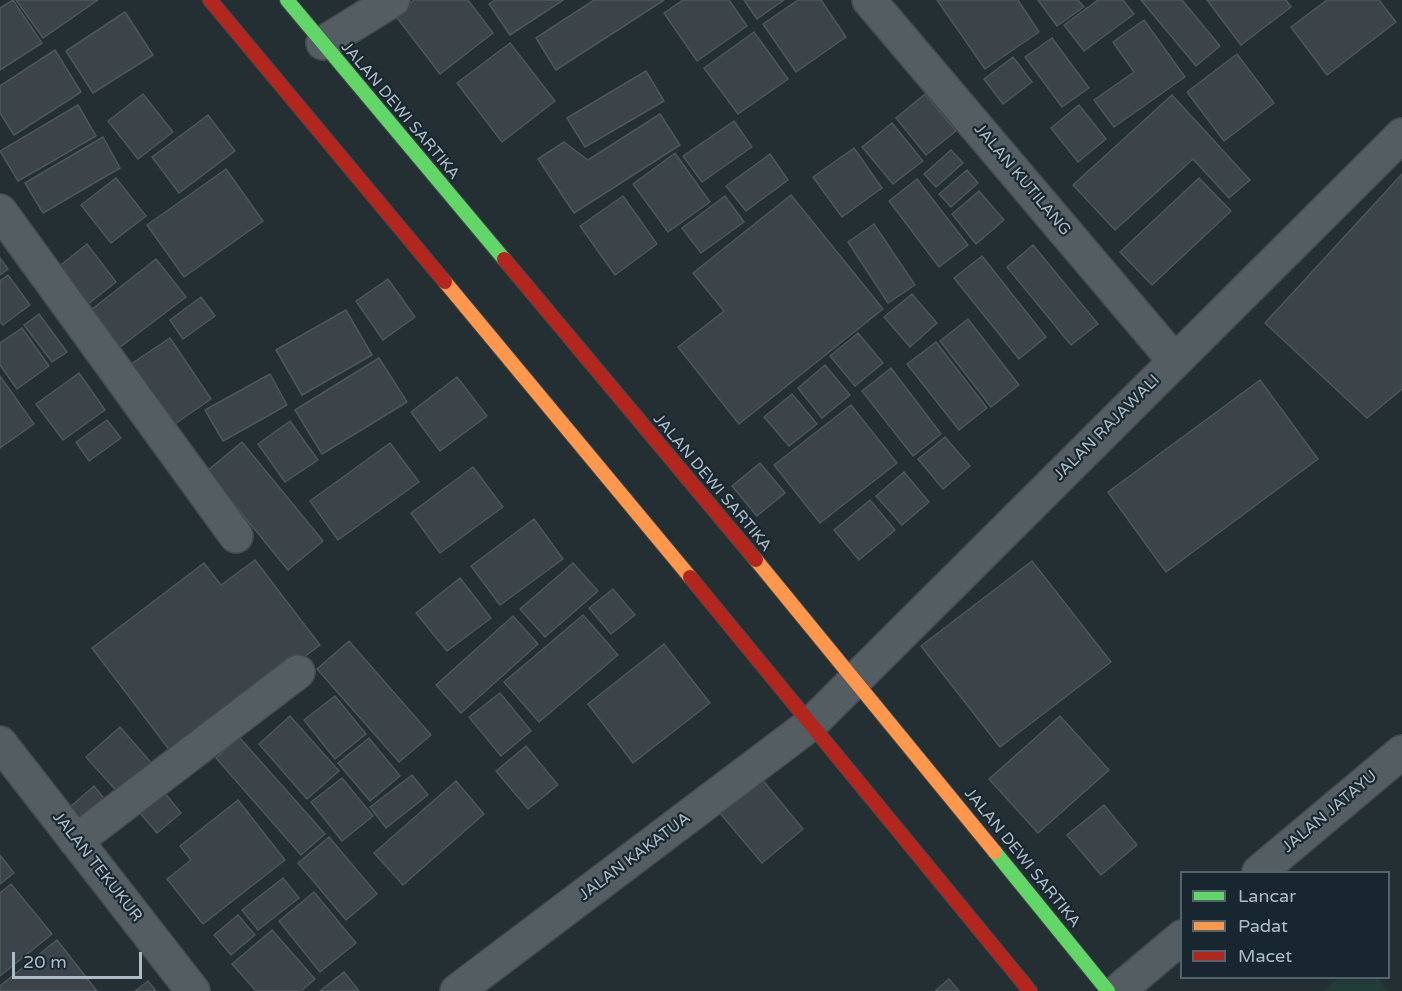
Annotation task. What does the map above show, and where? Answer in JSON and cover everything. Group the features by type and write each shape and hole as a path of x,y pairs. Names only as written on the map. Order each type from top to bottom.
{"street":[{"path":"210,0 812,723 1030,991"},
{"name":"JALAN DEWI SARTIKA","path":"287,0 857,681 1108,991"},
{"path":"322,43 393,0"},
{"name":"JALAN KUTILANG","path":"883,4 1174,360"},
{"name":"JALAN RAJAWALI","path":"812,723 857,681 1174,360 1402,135"},
{"path":"0,211 236,536"},
{"path":"76,841 298,672"},
{"name":"JALAN KAKATUA","path":"457,991 812,723"},
{"name":"JALAN TEKUKUR","path":"0,743 193,991"},
{"name":"JALAN JATAYU","path":"1261,871 1402,752"},
{"path":"1118,991 1180,939"}],"green space":[{"path":"1337,979 1378,979 1389,991 1323,991"}],"building":[{"path":"13,0 42,43 0,70 0,8"},
{"path":"16,0 98,0 43,38"},
{"path":"414,0 468,0 493,33 440,74 395,15"},
{"path":"495,0 563,0 510,35 489,4"},
{"path":"594,0 664,0 556,70 536,38"},
{"path":"683,0 729,0 747,26 697,61 664,13"},
{"path":"744,0 784,0 757,19"},
{"path":"798,0 821,0 846,37 796,72 763,24"},
{"path":"937,0 1018,0 1039,32 985,69"},
{"path":"1038,0 1078,0 1084,7 1057,26"},
{"path":"1098,0 1123,0 1134,14 1084,51 1064,25"},
{"path":"1141,0 1182,0 1220,46 1196,66"},
{"path":"1207,0 1286,0 1291,7 1241,45"},
{"path":"1327,0 1379,0 1396,22 1327,75 1291,27"},
{"path":"125,12 153,55 93,93 66,51"},
{"path":"1144,20 1185,77 1114,127 1094,100 1134,72 1113,42"},
{"path":"754,32 788,79 738,114 704,68"},
{"path":"1052,38 1089,88 1062,107 1025,57"},
{"path":"510,43 555,101 502,142 457,83"},
{"path":"55,50 81,92 14,135 0,113 0,86"},
{"path":"1237,54 1274,103 1224,141 1187,92"},
{"path":"1013,57 1032,82 1003,104 984,79"},
{"path":"646,71 664,101 585,147 567,118"},
{"path":"143,94 173,132 138,159 108,121"},
{"path":"925,94 956,131 926,155 896,118"},
{"path":"1172,95 1250,180 1229,198 1193,159 1115,230 1073,185"},
{"path":"78,105 96,136 18,181 0,151"},
{"path":"1079,105 1106,139 1078,162 1051,128"},
{"path":"660,114 680,145 574,213 538,159 564,142 588,160"},
{"path":"208,115 235,151 179,193 152,157"},
{"path":"734,121 752,147 702,182 683,156"},
{"path":"892,123 923,161 893,184 862,147"},
{"path":"103,137 120,168 43,213 25,183"},
{"path":"854,148 882,188 842,217 813,177"},
{"path":"951,150 963,163 936,187 924,174"},
{"path":"675,153 710,202 668,232 633,184"},
{"path":"770,154 788,180 746,211 726,186"},
{"path":"226,169 263,221 184,277 147,225"},
{"path":"967,170 978,183 951,207 939,194"},
{"path":"1402,174 1402,389 1367,418 1265,323"},
{"path":"116,178 146,216 111,243 81,205"},
{"path":"1199,178 1231,211 1152,285 1120,252"},
{"path":"917,179 968,245 939,267 889,201"},
{"path":"979,191 1004,220 976,244 952,214"},
{"path":"791,195 883,309 739,424 678,347 724,311 693,273"},
{"path":"623,196 657,244 615,275 580,226"},
{"path":"725,196 744,222 701,253 682,228"},
{"path":"874,224 915,285 888,303 848,242"},
{"path":"87,244 116,282 82,309 52,272"},
{"path":"1033,245 1098,324 1071,345 1007,267"},
{"path":"982,256 1046,337 1019,359 954,278"},
{"path":"0,258 8,269 0,275"},
{"path":"156,259 186,297 111,354 82,317"},
{"path":"8,275 30,305 3,325 0,322 0,281"},
{"path":"388,279 415,317 383,340 356,301"},
{"path":"912,294 937,323 910,347 884,317"},
{"path":"201,297 215,316 183,339 170,320"},
{"path":"346,310 372,355 302,395 276,350"},
{"path":"39,314 67,352 52,362 24,325"},
{"path":"968,319 1019,385 991,407 940,341"},
{"path":"22,328 49,366 17,389 0,365 0,343"},
{"path":"858,333 883,363 855,386 830,356"},
{"path":"170,338 211,399 169,428 128,366"},
{"path":"936,342 987,408 959,430 907,364"},
{"path":"379,358 407,402 322,454 295,410"},
{"path":"825,365 850,395 822,418 798,388"},
{"path":"891,368 941,434 913,456 862,391"},
{"path":"79,373 105,410 63,440 36,404"},
{"path":"270,374 287,405 223,441 205,410"},
{"path":"0,376 34,424 0,448"},
{"path":"457,377 487,416 440,451 411,412"},
{"path":"1260,380 1318,459 1166,572 1108,492"},
{"path":"792,394 817,424 789,446 764,417"},
{"path":"851,405 897,463 820,523 774,465"},
{"path":"107,420 121,438 89,461 76,442"},
{"path":"290,421 318,460 285,482 258,444"},
{"path":"945,437 970,466 943,489 918,459"},
{"path":"242,442 323,541 288,570 207,471"},
{"path":"390,443 419,482 338,540 310,501"},
{"path":"760,463 785,493 757,516 732,486"},
{"path":"473,467 503,507 440,553 411,513"},
{"path":"904,472 929,502 902,525 876,496"},
{"path":"870,500 895,530 859,560 834,530"},
{"path":"534,519 563,559 500,605 471,566"},
{"path":"255,560 320,645 174,756 92,648 204,563 221,585"},
{"path":"1032,561 1111,662 1000,747 921,646"},
{"path":"573,563 598,591 545,637 520,609"},
{"path":"460,578 491,618 447,651 416,613"},
{"path":"613,589 635,615 611,634 589,608"},
{"path":"583,615 618,655 539,722 504,682"},
{"path":"513,616 538,644 461,713 436,685"},
{"path":"349,641 431,735 399,762 317,669"},
{"path":"664,644 710,703 633,763 588,704"},
{"path":"500,693 531,731 501,756 469,717"},
{"path":"335,696 366,734 335,759 304,720"},
{"path":"290,716 339,771 307,799 259,744"},
{"path":"1060,716 1109,770 1038,833 989,779"},
{"path":"120,727 154,766 121,796 86,757"},
{"path":"239,737 325,834 301,855 216,758"},
{"path":"369,738 400,776 370,801 338,763"},
{"path":"526,746 558,785 528,809 496,771"},
{"path":"412,775 428,795 386,828 370,807"},
{"path":"342,778 373,816 342,841 311,802"},
{"path":"761,778 803,829 762,863 719,812"},
{"path":"456,781 484,814 403,885 374,853"},
{"path":"94,786 111,807 87,828 70,807"},
{"path":"164,792 181,813 157,833 140,813"},
{"path":"238,800 285,860 203,924 167,879 191,860 180,846"},
{"path":"1104,805 1137,845 1101,875 1067,835"},
{"path":"329,837 377,894 346,920 298,863"},
{"path":"0,855 14,873 0,884"},
{"path":"283,878 299,898 258,930 242,910"},
{"path":"11,884 52,934 0,976 0,893"},
{"path":"314,892 356,943 320,972 279,921"},
{"path":"238,915 255,935 231,955 214,935"},
{"path":"272,930 315,979 301,991 256,991 232,964"},
{"path":"57,940 97,991 0,991 0,986"},
{"path":"344,972 359,991 320,991"},
{"path":"949,979 959,991 935,991"},
{"path":"148,981 156,991 135,991"}],"traffic: fast":[{"path":"287,0 504,259"},
{"path":"995,852 1108,991"}],"traffic: slow":[{"path":"445,282 690,577"},
{"path":"756,560 995,852"}],"traffic: jam":[{"path":"210,0 445,282"},
{"path":"504,259 756,560"},
{"path":"690,577 1030,991"}]}
